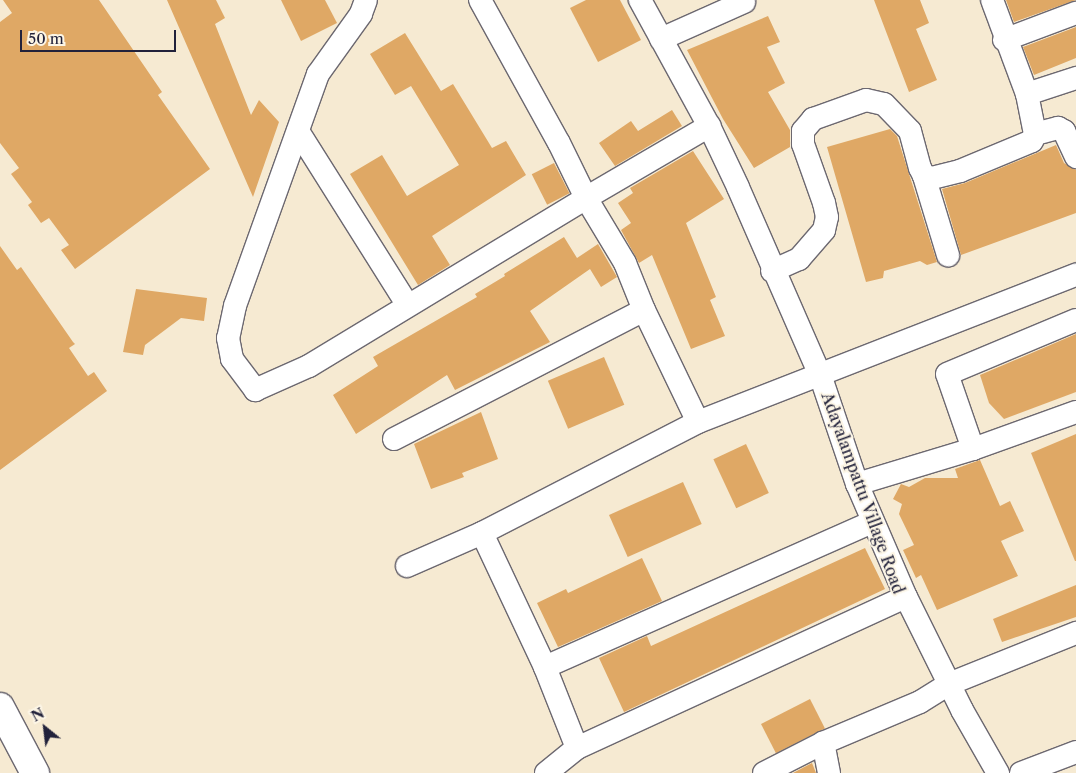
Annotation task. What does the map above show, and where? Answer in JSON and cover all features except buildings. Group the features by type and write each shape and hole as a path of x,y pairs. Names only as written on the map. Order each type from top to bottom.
{"street":[{"path":"366,0 361,14 318,74 235,306 228,338 232,359 255,390 309,366 407,304 709,126"},
{"path":"480,0 559,143 586,198 625,263 644,310 698,422"},
{"name":"Adayalampattu Village Road","path":"546,773 577,748 906,597 857,484 820,374 772,271 709,126 640,0"},
{"path":"924,176 932,178 960,171 1032,141 1035,134 1027,94 1004,40 992,0"},
{"path":"661,39 744,2"},
{"path":"1004,40 1076,13"},
{"path":"1027,94 1076,78"},
{"path":"772,271 799,259 824,230 827,217 824,203 803,144 803,131 813,118 866,100 884,104 910,131 948,255"},
{"path":"1035,134 1058,128 1064,131 1076,157"},
{"path":"298,131 407,304"},
{"path":"407,566 482,533 698,422 1076,275"},
{"path":"394,439 644,310"},
{"path":"973,449 947,374 1076,320"},
{"path":"857,484 973,449 1076,412"},
{"path":"545,668 872,522"},
{"path":"482,533 545,668 577,748"},
{"path":"906,597 949,684 998,773"},
{"path":"764,773 823,743 920,702 949,684 1076,633"},
{"path":"0,707 35,773"},
{"path":"823,743 829,773"},
{"path":"1021,773 1076,752"}]}
